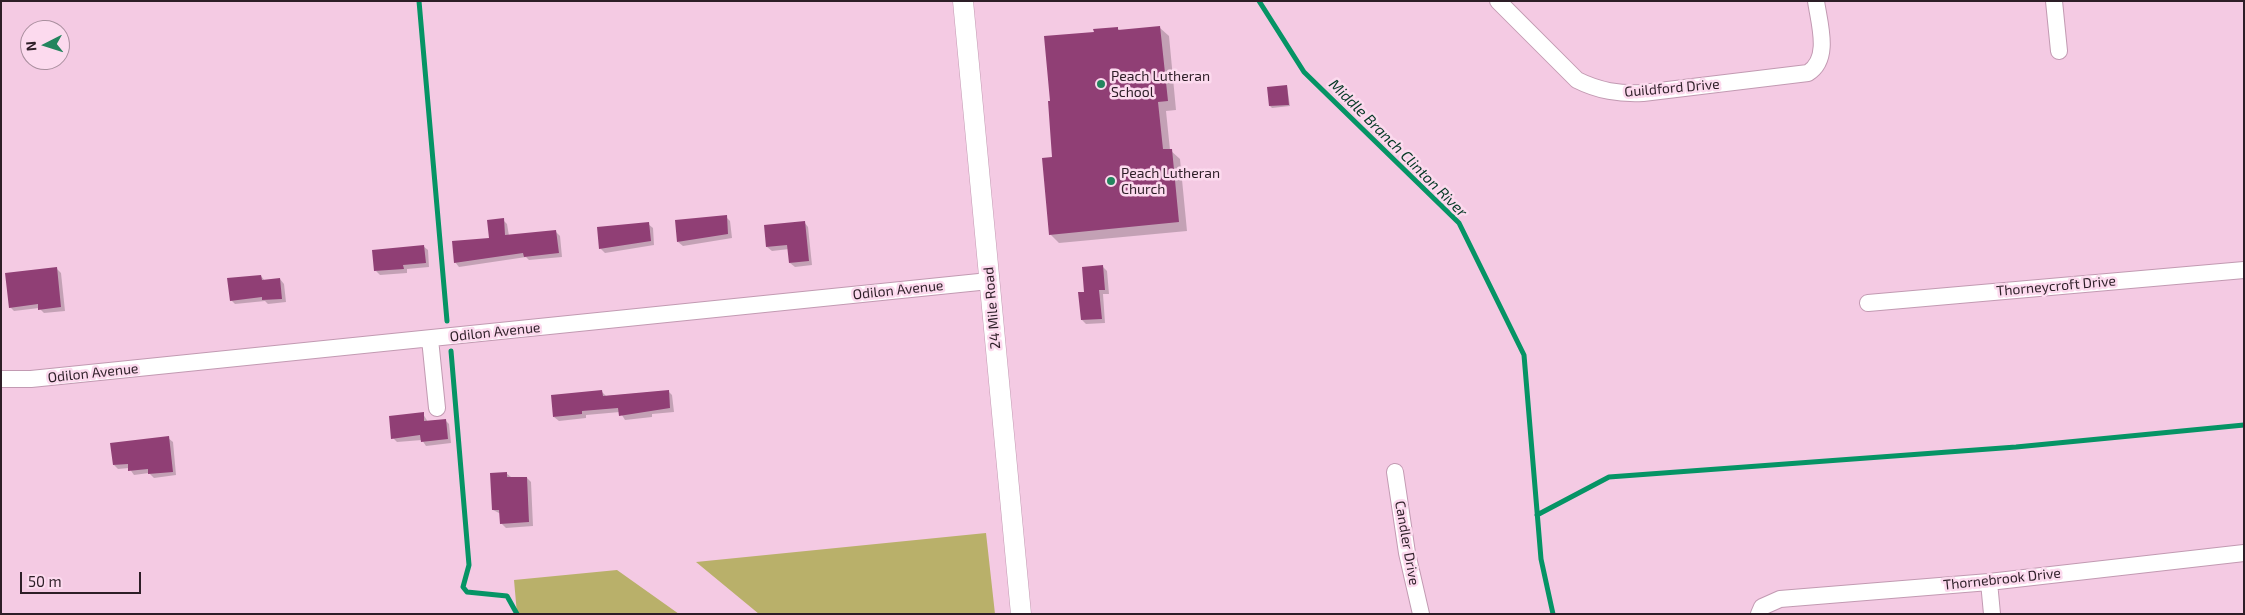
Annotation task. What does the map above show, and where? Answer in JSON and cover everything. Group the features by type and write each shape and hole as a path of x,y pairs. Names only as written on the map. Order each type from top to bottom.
{"street":[{"name":"24 Mile Road","path":"963,1 1021,614"},
{"name":"Guildford Drive","path":"1498,1 1577,80 1607,92 1643,93 1799,76 1808,73 1818,65 1822,49 1816,1"},
{"path":"2054,1 2059,51"},
{"name":"Thorneycroft Drive","path":"1868,303 2244,270"},
{"name":"Odilon Avenue","path":"1,379 31,379 989,281"},
{"path":"430,339 437,408"},
{"name":"Candler Drive","path":"1395,472 1408,561 1422,614"},
{"name":"Thornebrook Drive","path":"1760,610 1780,599 1990,582 2244,553"},
{"path":"1990,582 1992,614"}],"shaded area":[{"path":"986,533 995,614 759,614 696,562"},
{"path":"617,570 679,614 517,614 514,580"}],"building":[{"path":"1160,26 1168,101 1158,102 1163,149 1172,149 1179,222 1049,235 1042,158 1052,157 1048,101 1050,101 1044,36 1094,32 1093,29 1118,27 1118,30"},
{"path":"1287,85 1289,105 1269,106 1267,87"},
{"path":"727,215 728,234 677,242 675,220"},
{"path":"504,218 505,235 556,230 559,253 524,257 523,253 454,263 452,241 489,238 487,220"},
{"path":"805,221 809,261 789,263 787,245 766,247 764,225"},
{"path":"649,222 651,241 599,249 597,227"},
{"path":"424,245 426,263 403,265 404,269 374,271 372,250"},
{"path":"1103,265 1105,290 1099,290 1102,319 1081,320 1078,292 1084,292 1082,267"},
{"path":"57,267 61,307 38,310 38,304 9,308 5,273"},
{"path":"261,275 262,280 280,278 282,299 262,300 262,297 230,301 227,278"},
{"path":"602,390 603,396 669,390 670,408 619,416 618,408 582,411 582,414 553,417 551,395"},
{"path":"424,412 424,421 446,419 448,439 421,442 420,435 391,439 389,416"},
{"path":"169,436 173,472 148,474 148,469 128,471 128,464 113,465 110,443"},
{"path":"507,472 507,477 527,477 529,522 500,524 499,510 492,510 490,473"}],"waterway":[{"path":"419,1 447,321"},
{"name":"Middle Branch Clinton River","path":"1259,1 1304,72 1459,223 1524,355 1541,559 1553,614"},
{"path":"451,351 469,565 463,587 467,592 507,596 517,614"},
{"path":"1537,515 1609,477 2016,447 2244,425"}],"place":[{"name":"Peach Lutheran School","path":"1101,84"},
{"name":"Peach Lutheran Church","path":"1111,181"}]}
